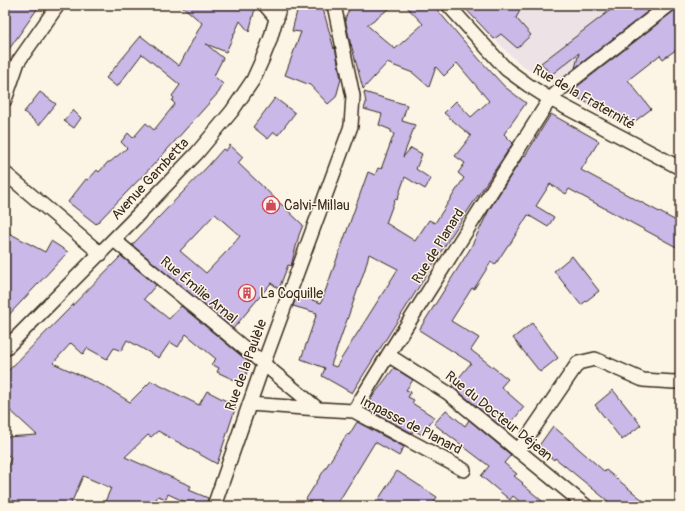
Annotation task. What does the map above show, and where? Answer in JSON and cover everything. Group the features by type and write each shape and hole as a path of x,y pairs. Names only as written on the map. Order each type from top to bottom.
{"street":[{"path":"5,100 18,62 58,5"},
{"path":"265,5 277,19"},
{"name":"Avenue Gambetta","path":"5,349 101,254 197,153 232,111 253,80 270,40 280,5"},
{"name":"Rue de la Paulèle","path":"214,506 263,365 351,126 353,96 334,5"},
{"name":"Rue de la Fraternité","path":"448,5 506,69 550,99 680,168"},
{"name":"Rue de Planard","path":"354,411 550,99 669,5"},
{"path":"5,173 101,254"},
{"name":"Rue Émilie Arnal","path":"114,240 263,365"},
{"name":"Rue du Docteur Déjean","path":"388,355 448,393 586,506"},
{"path":"518,451 578,363 594,359 643,380 680,381"},
{"path":"263,365 318,410"},
{"name":"Impasse de Planard","path":"249,404 318,410 354,411 464,470"}],"shaded area":[{"path":"487,5 664,5 557,87 525,68 512,57 471,14"}],"building":[{"path":"5,5 40,5 5,55"},
{"path":"181,5 256,5 249,32 240,21 226,52 206,44 223,58 214,76 223,84 219,92 158,160 96,224 68,202 86,179 88,180 97,170 99,172 108,162 127,148 121,142 128,133 133,138 146,123 154,130 175,104 172,101 174,98 172,96 180,85 142,54 117,87 106,78 141,36 179,66 202,23"},
{"path":"297,5 322,5 334,49 335,47 341,79 336,97 328,104 310,85 285,75 301,32 292,31"},
{"path":"351,5 394,5 367,25 395,49 423,24 405,5 433,5 505,87 526,103 504,134 513,143 449,239 352,393 322,376 325,368 301,359 317,313 293,306 297,295 321,303 368,172 375,175 378,168 381,169 394,134 391,130 379,125 382,114 364,109 366,103 364,92 407,105 402,121 415,125 403,157 411,148 422,154 416,169 431,179 425,189 405,177 397,200 395,199 386,223 415,241 429,220 435,223 464,178 458,173 465,163 455,156 471,136 444,113 456,101 471,117 489,101 457,63 444,76 436,67 429,87 413,73 387,63 363,89 345,19","holes":["369,254 398,269 336,367 331,365"]},
{"path":"462,5 523,5 516,18 531,35 517,48 501,34 494,39"},
{"path":"617,5 656,5 575,68 579,53 551,75 541,63"},
{"path":"677,5 680,5 680,47 663,59 660,55 628,80 651,109 630,125 623,116 618,120 569,93 674,11"},
{"path":"40,92 56,104 39,125 24,112"},
{"path":"275,98 295,113 278,135 274,132 268,139 253,127"},
{"path":"73,110 81,118 74,128 64,121"},
{"path":"551,114 599,141 581,170 680,223 680,249 569,189 566,194 550,184 536,206 554,217 548,227 528,215 495,265 491,262 451,321 479,338 471,350 508,379 501,387 524,407 505,430 452,386 471,363 419,330 470,249 489,210"},
{"path":"230,145 243,157 238,163 303,225 291,266 288,265 279,289 271,283 233,329 132,245 223,149 226,151","holes":["215,214 240,236 206,273 180,251"]},
{"path":"5,231 45,252 51,241 68,252 5,319"},
{"path":"121,256 156,285 144,299 169,319 181,306 250,363 243,384 217,372 219,368 211,364 216,359 186,334 178,347 170,342 159,358 127,340 121,351 114,348 107,359 87,348 83,354 71,343 53,363 104,386 130,402 151,381 199,405 207,391 236,406 217,464 158,431 151,437 148,435 125,457 191,486 189,490 208,498 206,506 194,506 168,494 166,499 158,496 152,506 103,506 111,488 83,476 70,506 5,506 5,472 11,458 5,452 5,437 37,435 12,412 5,410 5,374"},
{"path":"572,256 599,291 581,305 554,271"},
{"path":"532,323 558,358 540,372 513,338"},
{"path":"394,368 413,380 406,390 411,392 408,397 414,400 412,403 434,417 422,435 414,430 412,433 366,408"},
{"path":"613,390 641,425 622,440 595,405"},
{"path":"446,410 465,426 469,420 511,455 504,463 517,474 514,476 523,483 522,484 548,506 525,506 513,496 510,500 481,476 489,466 434,424"},
{"path":"357,422 404,447 399,456 375,442 336,506 329,506 321,501 317,506 306,499 347,434 349,435"},
{"path":"553,426 605,472 606,470 650,506 614,506 555,458 554,460 538,447"},
{"path":"397,471 437,497 432,506 374,506"}],"place":[{"name":"Calvi-Millau","path":"271,205"},
{"name":"La Coquille","path":"247,293"}]}
